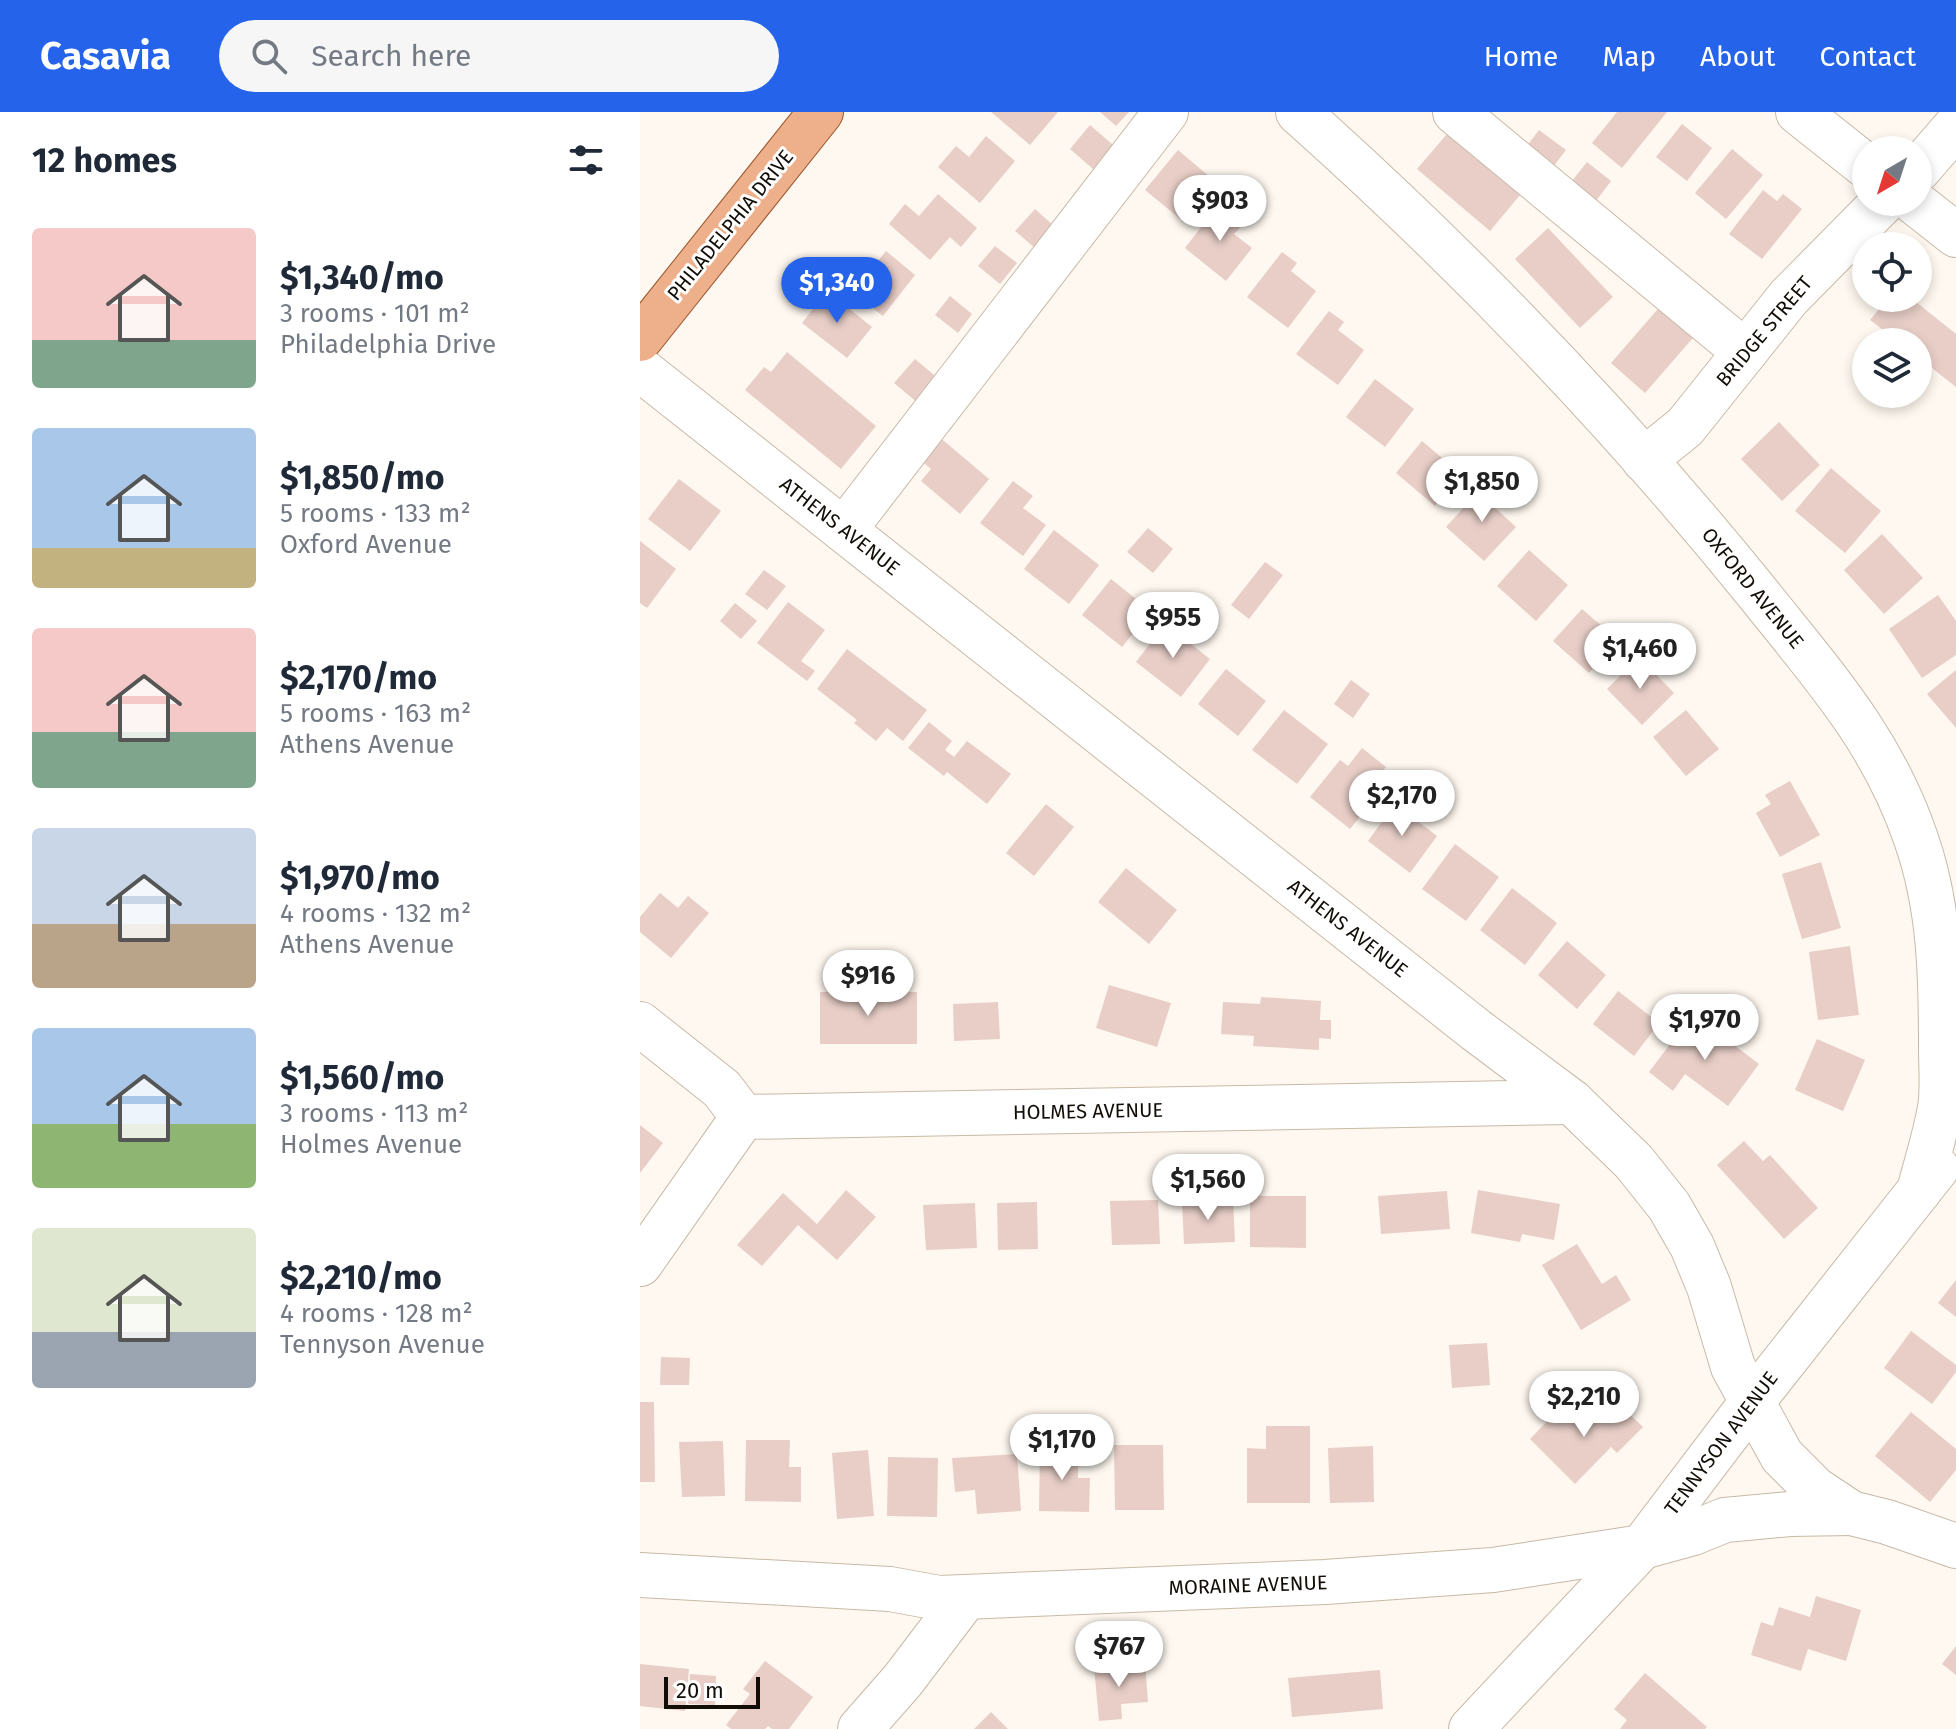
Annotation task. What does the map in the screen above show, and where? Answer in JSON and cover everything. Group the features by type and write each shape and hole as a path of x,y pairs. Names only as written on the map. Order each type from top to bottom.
{"main road":[{"name":"PHILADELPHIA DRIVE","path":"643,324 821,112"}],"street":[{"path":"844,530 1166,112"},
{"name":"OXFORD AVENUE","path":"1298,112 1400,206 1644,460 1735,564 1850,708 1883,761 1916,838 1939,934 1941,1106 1919,1191"},
{"path":"1455,112 1745,352"},
{"path":"1798,112 1852,155"},
{"path":"1932,154 1956,126"},
{"name":"BRIDGE STREET","path":"1644,460 1685,427 1789,297 1869,216"},
{"path":"1932,216 1956,235"},
{"name":"ATHENS AVENUE","path":"640,369 1476,1030 1572,1102 1634,1162 1669,1206 1692,1246 1709,1287 1733,1367 1782,1456 1815,1489 1851,1513 1956,1546"},
{"path":"640,1024 722,1089 743,1117 640,1264"},
{"name":"HOLMES AVENUE","path":"743,1117 1572,1102"},
{"name":"TENNYSON AVENUE","path":"1471,1729 1642,1547 1956,1144"},
{"name":"MORAINE AVENUE","path":"640,1575 890,1589 939,1598 1325,1582 1493,1570 1642,1547 1693,1533 1725,1520 1851,1513"},
{"path":"860,1729 903,1680 966,1597"}],"building":[{"path":"991,112 1058,112 1030,145"},
{"path":"1100,112 1129,112 1116,126"},
{"path":"1617,112 1667,112 1622,168 1592,143"},
{"path":"1682,124 1712,148 1687,181 1656,157"},
{"path":"1090,125 1113,145 1093,169 1070,149"},
{"path":"1539,130 1566,150 1550,171 1523,151"},
{"path":"1447,134 1520,195 1490,231 1417,169"},
{"path":"986,136 1015,161 980,203 938,167 956,146 969,157"},
{"path":"1732,149 1763,175 1726,219 1695,193"},
{"path":"1178,150 1217,183 1184,222 1145,190"},
{"path":"1587,162 1611,181 1593,205 1568,186"},
{"path":"1763,190 1777,201 1783,194 1802,209 1762,259 1729,234"},
{"path":"938,194 977,228 961,247 950,237 930,260 889,224 905,204 919,216"},
{"path":"1219,204 1244,223 1234,234 1252,248 1226,281 1185,248"},
{"path":"1035,209 1054,226 1035,248 1015,231"},
{"path":"1548,228 1613,297 1580,328 1515,259"},
{"path":"995,246 1017,263 1000,284 978,266"},
{"path":"886,251 915,275 883,316 839,282 855,261 869,272"},
{"path":"1282,252 1297,263 1291,271 1316,291 1288,328 1247,297"},
{"path":"827,291 872,327 847,358 802,323"},
{"path":"950,296 972,314 958,333 935,315"},
{"path":"1664,302 1699,331 1645,393 1611,363"},
{"path":"1329,311 1344,322 1338,330 1364,350 1338,385 1296,354"},
{"path":"1877,312 1928,312 1956,334 1956,387 1932,368 1932,328 1881,328 1870,320"},
{"path":"787,352 876,426 841,469 745,390 764,367 771,372"},
{"path":"915,359 940,380 919,404 894,383"},
{"path":"1375,379 1414,409 1385,447 1346,417"},
{"path":"1779,422 1820,465 1782,501 1741,459"},
{"path":"937,435 989,479 960,514 921,481 931,469 918,458"},
{"path":"1422,441 1461,474 1435,506 1396,473"},
{"path":"1831,468 1881,511 1845,553 1795,511"},
{"path":"679,479 721,511 690,551 648,519"},
{"path":"1013,481 1033,496 1023,508 1046,525 1023,556 980,523"},
{"path":"1485,484 1500,497 1493,506 1516,527 1484,561 1446,527"},
{"path":"1148,528 1173,549 1153,573 1127,552"},
{"path":"1054,530 1099,565 1069,604 1024,569"},
{"path":"1882,534 1923,578 1884,614 1844,570"},
{"path":"640,541 676,569 647,608 640,603"},
{"path":"1529,550 1568,585 1536,621 1497,586"},
{"path":"1265,562 1283,575 1249,619 1231,605"},
{"path":"764,570 786,586 767,610 745,594"},
{"path":"1111,579 1151,611 1122,647 1082,615"},
{"path":"1938,595 1956,621 1956,655 1922,678 1889,629"},
{"path":"788,602 825,630 801,661 815,671 807,681 757,643"},
{"path":"735,603 757,621 741,639 720,621"},
{"path":"1582,609 1618,640 1589,673 1553,641"},
{"path":"1165,624 1210,659 1181,697 1136,662"},
{"path":"847,649 927,710 903,741 887,728 876,741 854,723 857,720 817,689"},
{"path":"1639,657 1674,693 1642,725 1607,689"},
{"path":"1226,669 1266,701 1238,736 1198,704"},
{"path":"1956,670 1956,728 1927,694"},
{"path":"1351,680 1370,694 1353,718 1334,704"},
{"path":"1284,710 1328,744 1297,784 1252,750"},
{"path":"1686,710 1719,749 1686,776 1653,737"},
{"path":"929,722 952,741 945,750 954,757 967,741 1011,774 987,804 947,772 944,776 908,748"},
{"path":"1362,748 1386,767 1373,784 1381,790 1350,829 1310,797 1340,760 1348,766"},
{"path":"1790,781 1820,835 1780,857 1756,813 1771,804 1765,795"},
{"path":"1046,804 1074,827 1034,876 1006,853"},
{"path":"1395,804 1437,836 1410,873 1368,841"},
{"path":"1455,844 1499,877 1466,921 1422,889"},
{"path":"1821,862 1841,928 1802,939 1782,874"},
{"path":"1126,868 1177,910 1149,944 1098,902"},
{"path":"1512,888 1557,923 1525,965 1480,930"},
{"path":"660,893 678,908 688,896 709,913 671,958 640,932 640,917"},
{"path":"1567,941 1606,975 1577,1009 1538,975"},
{"path":"1850,946 1859,1015 1818,1020 1809,952"},
{"path":"1109,985 1171,1003 1157,1047 1096,1028"},
{"path":"1618,991 1659,1023 1634,1056 1593,1024"},
{"path":"820,992 917,992 917,1044 820,1044"},
{"path":"1261,997 1321,1001 1320,1020 1331,1020 1331,1039 1319,1038 1319,1050 1253,1046 1254,1036 1221,1034 1223,1002 1260,1004"},
{"path":"998,1002 1000,1039 954,1041 953,1004"},
{"path":"1693,1014 1759,1064 1728,1106 1685,1074 1673,1091 1649,1072"},
{"path":"1817,1039 1865,1060 1843,1111 1795,1090"},
{"path":"640,1125 663,1143 640,1173"},
{"path":"1744,1141 1763,1161 1770,1155 1818,1208 1784,1239 1717,1165"},
{"path":"846,1190 876,1217 837,1260 798,1225 762,1266 737,1245 783,1193 817,1224"},
{"path":"1478,1190 1560,1204 1554,1240 1522,1234 1520,1242 1471,1233"},
{"path":"1447,1191 1450,1229 1381,1234 1378,1196"},
{"path":"1250,1196 1306,1196 1306,1248 1250,1247"},
{"path":"1158,1200 1160,1244 1112,1245 1110,1201"},
{"path":"1233,1200 1235,1242 1184,1244 1182,1202"},
{"path":"1037,1202 1038,1249 998,1250 997,1203"},
{"path":"975,1203 977,1248 926,1250 923,1205"},
{"path":"1577,1244 1602,1284 1616,1275 1631,1300 1581,1330 1542,1265"},
{"path":"1956,1280 1956,1317 1938,1303"},
{"path":"1911,1331 1956,1365 1956,1372 1932,1404 1884,1368"},
{"path":"1487,1343 1490,1385 1452,1388 1449,1345"},
{"path":"661,1357 690,1358 689,1385 660,1385"},
{"path":"1615,1400 1643,1427 1617,1453 1611,1447 1575,1484 1530,1439 1564,1404 1588,1428"},
{"path":"640,1402 654,1402 655,1482 640,1482"},
{"path":"1911,1412 1956,1449 1956,1470 1930,1502 1875,1456"},
{"path":"1266,1426 1310,1426 1310,1503 1247,1503 1247,1448 1266,1449"},
{"path":"746,1440 790,1440 789,1467 801,1467 801,1502 745,1501"},
{"path":"723,1441 725,1496 682,1497 679,1442"},
{"path":"1114,1445 1163,1445 1164,1510 1115,1510"},
{"path":"1373,1446 1374,1502 1330,1503 1328,1448"},
{"path":"1040,1447 1078,1448 1078,1478 1090,1478 1089,1512 1039,1511"},
{"path":"868,1450 874,1516 837,1519 832,1453"},
{"path":"1017,1454 1021,1511 977,1514 975,1490 955,1492 952,1458"},
{"path":"888,1457 938,1458 937,1517 887,1516"},
{"path":"1816,1596 1861,1610 1846,1661 1808,1649 1801,1671 1751,1655 1761,1622 1773,1626 1779,1607 1810,1617"},
{"path":"1956,1646 1956,1675 1942,1664"},
{"path":"765,1661 813,1697 789,1729 772,1729 768,1726 765,1729 731,1729 726,1725 750,1694 743,1689"},
{"path":"1145,1663 1148,1702 1121,1704 1122,1719 1099,1721 1094,1667"},
{"path":"640,1664 689,1669 685,1711 640,1706"},
{"path":"1380,1670 1383,1709 1292,1717 1288,1678"},
{"path":"1645,1673 1707,1727 1620,1729 1627,1720 1614,1709"},
{"path":"690,1674 716,1676 715,1705 688,1704"},
{"path":"991,1712 1008,1729 974,1729"}]}
